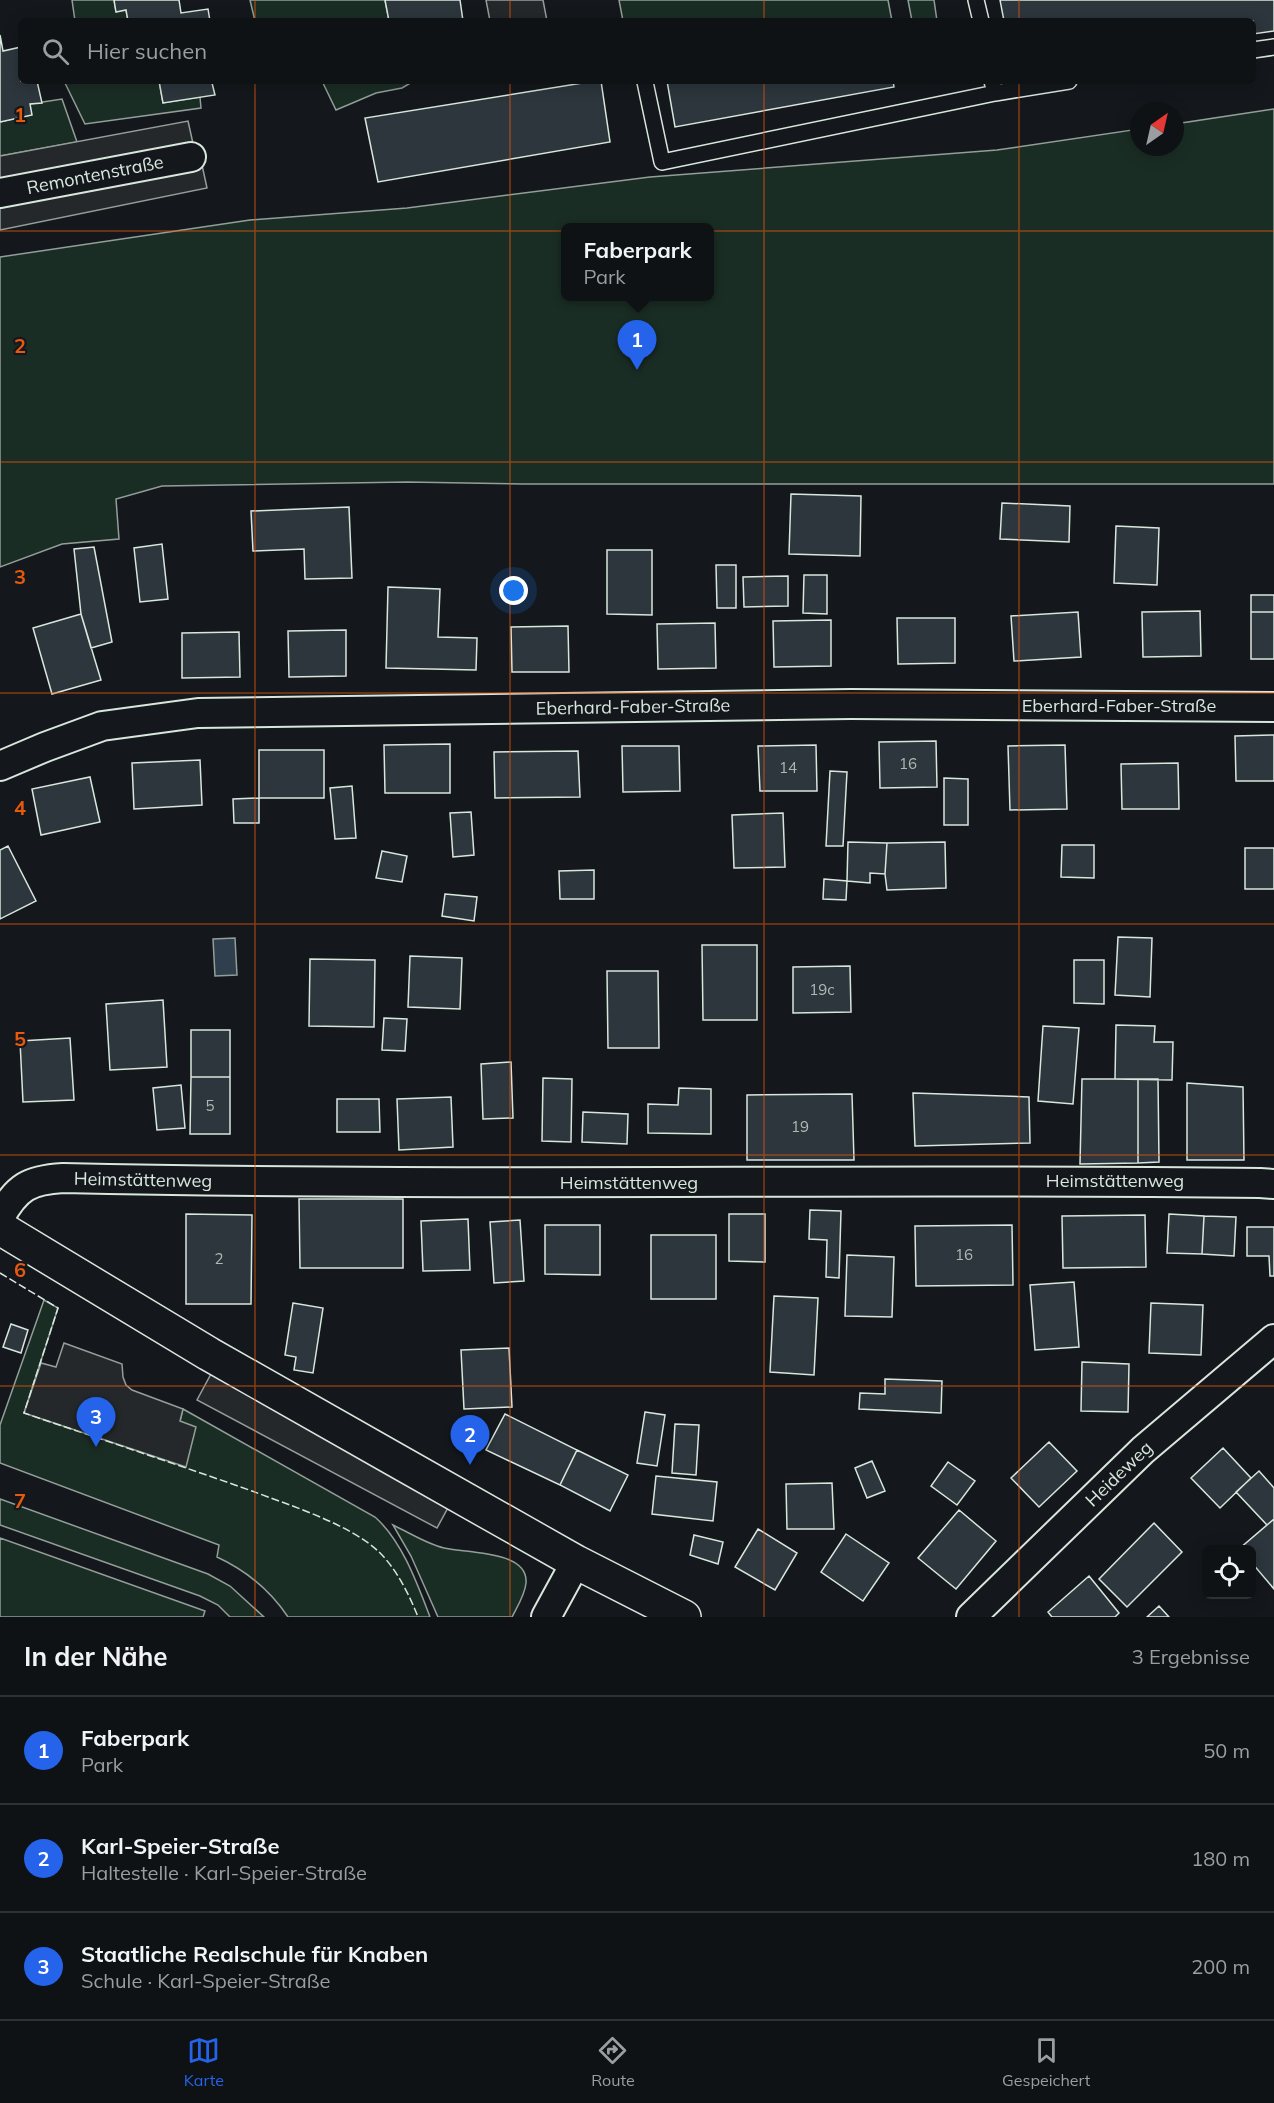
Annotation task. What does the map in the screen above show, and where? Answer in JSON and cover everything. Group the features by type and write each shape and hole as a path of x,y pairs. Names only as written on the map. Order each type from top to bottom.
{"street":[{"name":"Remontenstraße","path":"0,193 191,157"},
{"name":"Eberhard-Faber-Straße","path":"0,766 102,726 198,713 851,704 1274,707"},
{"name":"Heimstättenweg","path":"0,1217 15,1195 28,1184 43,1179 63,1178 266,1183 1066,1180 1274,1184"},
{"path":"0,1228 209,1354 576,1562 684,1617"},
{"name":"Heideweg","path":"971,1617 1143,1450 1274,1339"},
{"path":"546,1617 576,1562"}],"lane":[{"path":"976,0 980,18"},
{"path":"1256,50 1274,47"},
{"path":"645,84 662,162 994,87 1032,84"}],"green space":[{"path":"72,0 114,0 116,11 126,10 127,18 75,18"},
{"path":"250,0 385,0 388,18 254,18"},
{"path":"619,0 888,0 891,18 622,18"},
{"path":"908,0 934,0 937,18 911,18"},
{"path":"65,84 160,84 163,103 200,97 201,108 85,124"},
{"path":"323,84 409,84 402,88 376,93 336,110"},
{"path":"62,99 77,142 0,156 0,122 31,115 30,104"},
{"path":"1274,109 1274,484 407,482 162,486 116,499 119,539 62,544 0,567 0,257 250,220 407,208 650,177 997,150 1130,130 1130,156 1184,156 1184,123"},
{"path":"44,1300 58,1308 24,1413 180,1421 183,1409 375,1517 401,1550 430,1617 288,1617 256,1582 217,1557 219,1545 0,1463 0,1425"},
{"path":"0,1499 208,1574 230,1586 264,1617 230,1617 218,1605 200,1596 0,1525"},
{"path":"393,1525 438,1546 494,1555 517,1564 524,1572 526,1583 512,1617 438,1617 411,1556"},
{"path":"0,1538 205,1611 203,1617 0,1617"}],"shaded area":[{"path":"486,0 543,0 546,18 489,18"},
{"path":"188,121 194,148 0,185 0,156"},
{"path":"202,165 207,188 0,230 0,206"},
{"path":"64,1343 122,1364 126,1385 132,1390 183,1409 180,1421 196,1427 186,1467 24,1413 41,1363 56,1367"},
{"path":"211,1374 450,1504 437,1528 197,1400"}],"water":[{"path":"235,938 237,975 215,976 213,939"}],"building":[{"path":"114,0 179,0 181,13 208,9 210,18 127,18 126,10 116,12"},
{"path":"385,0 460,0 463,18 388,18"},
{"path":"1000,0 1274,0 1274,31 1256,34 1256,18 1003,18"},
{"path":"0,35 3,51 18,48 18,84 38,84 42,103 30,104 32,115 0,122"},
{"path":"160,84 212,84 215,95 163,103"},
{"path":"576,84 601,84 610,142 378,182 365,118"},
{"path":"668,84 894,84 894,87 675,127"},
{"path":"791,494 861,496 860,556 789,554"},
{"path":"1002,503 1070,506 1069,542 1000,539"},
{"path":"349,507 352,578 305,579 304,549 253,551 251,511"},
{"path":"1116,526 1159,528 1157,585 1114,583"},
{"path":"162,544 168,599 140,602 134,548"},
{"path":"94,547 112,642 91,648 81,614 74,549"},
{"path":"607,550 652,550 652,615 607,614"},
{"path":"716,565 736,565 736,608 717,608"},
{"path":"804,575 827,575 827,614 803,613"},
{"path":"788,576 788,606 744,607 743,577"},
{"path":"388,587 440,589 438,637 477,638 476,670 386,668"},
{"path":"1251,595 1274,595 1274,612 1251,612"},
{"path":"1200,611 1201,656 1143,657 1142,612"},
{"path":"1078,612 1081,657 1014,661 1011,616"},
{"path":"1251,612 1274,612 1274,659 1251,659"},
{"path":"81,614 101,680 52,694 33,628"},
{"path":"897,618 955,618 955,663 898,664"},
{"path":"831,620 831,666 774,667 773,621"},
{"path":"715,623 716,668 658,669 657,624"},
{"path":"568,626 569,672 512,672 511,627"},
{"path":"346,630 346,676 289,677 288,631"},
{"path":"239,632 240,677 182,678 182,633"},
{"path":"1274,735 1274,781 1236,781 1235,736"},
{"path":"936,741 937,787 880,788 879,742"},
{"path":"450,744 450,793 385,793 384,745"},
{"path":"816,745 817,791 760,791 758,746"},
{"path":"1065,745 1067,809 1010,810 1008,746"},
{"path":"622,746 679,746 680,791 623,792"},
{"path":"259,750 324,750 324,798 259,798"},
{"path":"578,751 580,797 495,798 494,752"},
{"path":"200,760 202,805 134,809 132,763"},
{"path":"1178,763 1179,809 1122,809 1121,764"},
{"path":"830,771 847,772 843,846 826,846"},
{"path":"90,777 100,822 41,835 32,789"},
{"path":"944,778 968,779 968,825 944,825"},
{"path":"352,786 356,838 335,839 330,788"},
{"path":"259,798 259,823 234,823 233,799"},
{"path":"471,812 474,855 453,857 450,813"},
{"path":"783,813 785,867 734,868 732,815"},
{"path":"848,842 887,843 885,874 870,873 870,883 847,881"},
{"path":"945,842 946,888 887,890 885,874 887,843"},
{"path":"1062,845 1094,845 1094,878 1061,877"},
{"path":"8,846 36,901 0,919 0,850"},
{"path":"1245,848 1274,848 1274,889 1245,889"},
{"path":"382,851 407,856 402,882 376,878"},
{"path":"594,870 594,899 560,899 559,871"},
{"path":"824,879 847,881 846,900 823,899"},
{"path":"445,894 477,897 474,921 442,916"},
{"path":"1118,937 1152,938 1150,997 1115,995"},
{"path":"702,945 757,945 757,1020 703,1020"},
{"path":"410,956 462,958 460,1009 408,1007"},
{"path":"310,959 375,960 374,1027 309,1026"},
{"path":"1074,960 1104,960 1104,1004 1074,1003"},
{"path":"850,966 851,1012 793,1013 793,967"},
{"path":"607,971 658,971 659,1048 608,1048"},
{"path":"163,1000 167,1067 110,1070 106,1004"},
{"path":"384,1018 407,1019 405,1051 382,1050"},
{"path":"1116,1025 1155,1026 1154,1042 1173,1042 1172,1080 1115,1079"},
{"path":"1043,1026 1079,1028 1073,1104 1038,1101"},
{"path":"191,1030 230,1030 230,1077 191,1077"},
{"path":"70,1038 74,1100 23,1102 20,1041"},
{"path":"511,1062 513,1118 483,1119 481,1064"},
{"path":"191,1077 230,1077 230,1134 190,1134"},
{"path":"543,1078 572,1079 571,1142 542,1141"},
{"path":"1082,1079 1138,1079 1138,1163 1080,1164"},
{"path":"1138,1079 1158,1079 1159,1162 1138,1163"},
{"path":"1187,1083 1243,1087 1244,1160 1187,1160"},
{"path":"181,1085 185,1128 157,1130 153,1088"},
{"path":"679,1088 711,1089 711,1134 648,1133 648,1104 678,1105"},
{"path":"913,1093 1029,1097 1030,1143 915,1146"},
{"path":"852,1094 854,1160 747,1160 747,1095"},
{"path":"451,1097 453,1147 399,1150 397,1099"},
{"path":"337,1099 379,1099 380,1132 337,1132"},
{"path":"583,1112 628,1114 627,1144 582,1142"},
{"path":"299,1199 403,1199 403,1268 300,1268"},
{"path":"810,1210 841,1211 839,1278 826,1277 827,1240 809,1239"},
{"path":"186,1214 252,1215 251,1304 186,1304"},
{"path":"729,1214 765,1214 765,1262 729,1261"},
{"path":"1169,1214 1204,1216 1202,1254 1167,1253"},
{"path":"1145,1215 1146,1267 1063,1268 1062,1216"},
{"path":"1204,1216 1236,1217 1234,1256 1202,1254"},
{"path":"468,1219 470,1270 423,1271 421,1221"},
{"path":"520,1220 524,1281 494,1283 490,1222"},
{"path":"545,1225 600,1225 600,1275 545,1274"},
{"path":"1012,1225 1013,1285 916,1286 915,1226"},
{"path":"1247,1227 1274,1227 1274,1276 1270,1276 1269,1256 1247,1256"},
{"path":"651,1235 716,1235 716,1299 651,1299"},
{"path":"847,1255 894,1257 892,1317 845,1316"},
{"path":"1074,1282 1079,1347 1035,1350 1030,1285"},
{"path":"774,1296 818,1298 814,1375 770,1372"},
{"path":"293,1303 323,1308 313,1373 294,1370 296,1357 285,1355"},
{"path":"1151,1303 1203,1305 1201,1355 1149,1353"},
{"path":"11,1324 28,1330 21,1353 3,1347"},
{"path":"509,1348 512,1407 464,1409 461,1350"},
{"path":"1082,1362 1129,1364 1128,1412 1081,1411"},
{"path":"885,1379 942,1381 941,1413 859,1409 860,1393 885,1394"},
{"path":"645,1412 665,1415 657,1466 637,1463"},
{"path":"505,1414 577,1450 560,1485 486,1450"},
{"path":"675,1424 699,1425 696,1475 672,1473"},
{"path":"1049,1442 1077,1471 1039,1507 1011,1478"},
{"path":"1223,1448 1251,1478 1220,1508 1191,1478"},
{"path":"577,1450 628,1475 610,1511 560,1485"},
{"path":"872,1461 885,1491 867,1498 855,1468"},
{"path":"948,1462 975,1481 957,1505 931,1486"},
{"path":"1259,1471 1274,1488 1274,1519 1267,1525 1236,1492"},
{"path":"656,1476 717,1482 713,1521 652,1514"},
{"path":"832,1483 834,1529 787,1529 786,1484"},
{"path":"959,1510 996,1541 956,1589 918,1558"},
{"path":"1274,1519 1274,1589 1256,1568 1256,1545 1244,1545"},
{"path":"1154,1523 1182,1552 1127,1607 1099,1579"},
{"path":"758,1529 797,1553 775,1590 735,1567"},
{"path":"846,1534 889,1563 863,1601 821,1572"},
{"path":"694,1535 723,1542 718,1564 690,1555"},
{"path":"1089,1576 1119,1613 1115,1617 1052,1617 1048,1612"},
{"path":"1159,1606 1169,1617 1147,1617"}],"fence":[{"path":"0,1273 58,1308 24,1413 252,1491 351,1532 366,1541 391,1565 418,1617"}],"place":[{"name":"Faberpark","path":"637,370"},
{"name":"Staatliche Realschule für Knaben","path":"96,1447"},
{"name":"Karl-Speier-Straße","path":"470,1465"}]}
